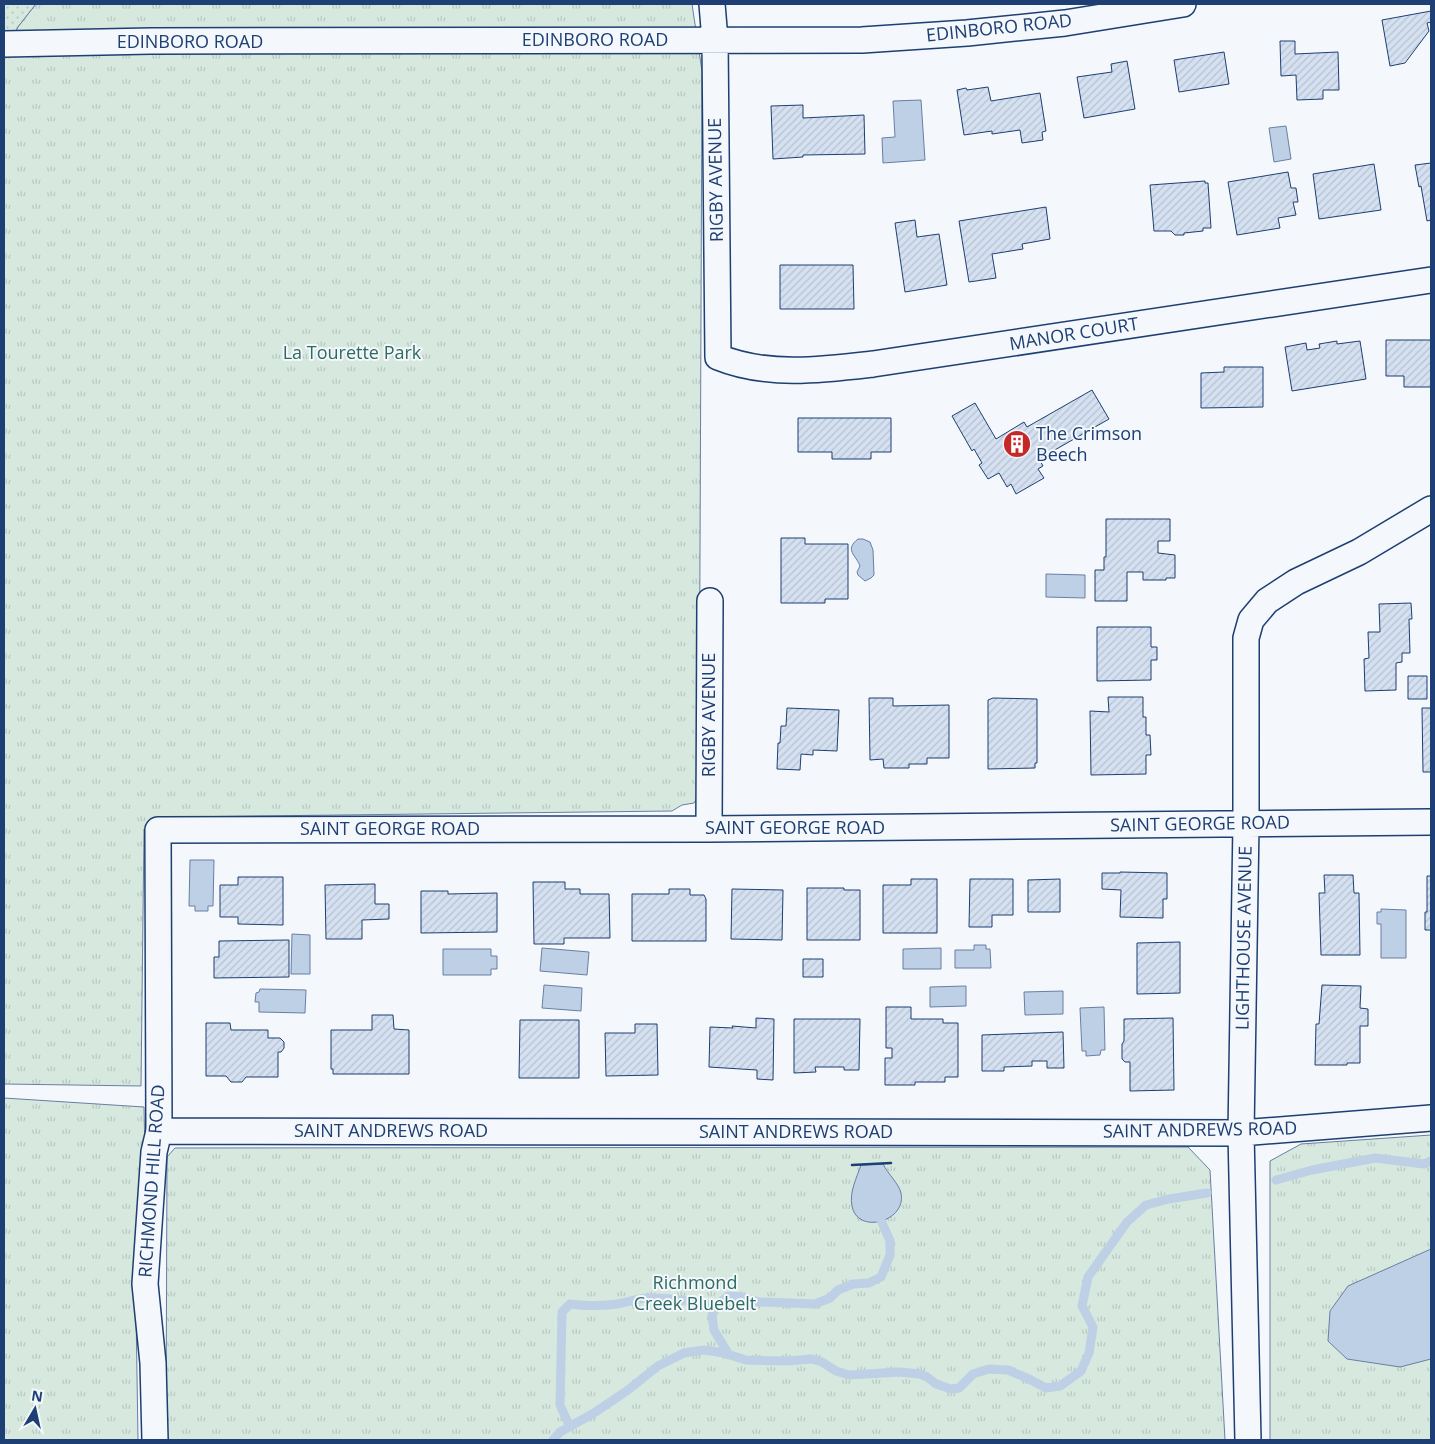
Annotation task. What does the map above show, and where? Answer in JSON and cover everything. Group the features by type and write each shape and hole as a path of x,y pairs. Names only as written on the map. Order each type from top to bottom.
{"street":[{"name":"RIGBY AVENUE","path":"712,4 715,40 718,357"},
{"name":"EDINBORO ROAD","path":"4,44 171,41 862,40 967,33 1065,23 1183,4"},
{"name":"MANOR COURT","path":"718,357 731,363 765,369 786,370 845,367 1431,280"},
{"name":"LIGHTHOUSE AVENUE","path":"1248,1440 1241,1133 1246,824 1246,638 1251,620 1267,601 1296,582 1359,552 1431,509"},
{"name":"RIGBY AVENUE","path":"709,829 710,601"},
{"name":"SAINT GEORGE ROAD","path":"158,830 709,829 1431,822"},
{"name":"RICHMOND HILL ROAD","path":"155,1440 153,1363 145,1284 154,1152 159,1131 158,830"},
{"name":"SAINT ANDREWS ROAD","path":"159,1131 1241,1133 1431,1118"}],"green space":[{"path":"4,4 36,4 18,27 4,54"},
{"name":"La Tourette Park","path":"36,4 692,4 702,71 699,795 694,803 682,805 672,811 174,817 154,820 144,829 141,1086 4,1084 4,54 18,27"},
{"path":"4,1098 144,1107 146,1201 135,1246 138,1440 4,1440"},
{"path":"1431,1135 1431,1440 1270,1440 1270,1161 1301,1144"},
{"name":"Richmond Creek Bluebelt","path":"1188,1147 1210,1170 1225,1440 166,1440 167,1157 175,1148"}],"water":[{"path":"921,100 925,160 883,163 882,138 895,137 893,101"},
{"path":"1286,126 1291,159 1274,162 1269,128"},
{"path":"858,539 870,542 873,550 874,575 865,581 858,575 857,572 860,566 851,549"},
{"path":"1046,574 1085,575 1085,598 1046,597"},
{"path":"190,860 214,860 213,906 208,906 208,911 195,911 195,906 189,906"},
{"path":"1381,909 1406,910 1406,958 1381,958 1381,924 1377,924 1377,912 1381,912"},
{"path":"292,934 310,935 310,974 291,974"},
{"path":"974,945 986,945 986,949 990,949 991,968 955,968 955,950 974,950"},
{"path":"542,948 589,952 587,975 540,971"},
{"path":"941,948 941,969 903,969 903,949"},
{"path":"443,949 491,949 491,956 497,956 497,969 491,969 491,975 443,975"},
{"path":"544,985 582,988 581,1011 542,1008"},
{"path":"966,986 966,1006 930,1007 930,987"},
{"path":"260,989 306,990 305,1013 259,1012 259,1002 255,1002 256,993"},
{"path":"1063,991 1063,1014 1025,1015 1024,992"},
{"path":"1104,1007 1105,1050 1101,1050 1100,1055 1086,1056 1086,1051 1082,1051 1080,1008"},
{"path":"883,1164 900,1190 901,1203 897,1211 889,1218 871,1222 863,1220 856,1215 852,1206 852,1190 861,1165"},
{"path":"1431,1249 1431,1359 1400,1367 1347,1359 1328,1341 1330,1311 1348,1286"}],"building":[{"path":"1431,11 1431,22 1427,23 1429,31 1405,63 1390,66 1382,20"},
{"path":"1280,41 1295,41 1295,54 1338,52 1339,90 1323,90 1323,99 1297,100 1296,75 1281,76"},
{"path":"1224,52 1229,84 1179,92 1174,60"},
{"path":"1127,61 1135,109 1084,118 1077,77 1112,72 1111,64"},
{"path":"988,87 991,101 1040,93 1046,131 1042,132 1043,140 1022,143 1020,130 964,135 957,90"},
{"path":"803,105 803,118 864,115 865,154 803,155 803,157 773,159 771,106"},
{"path":"1431,163 1431,220 1427,221 1415,165"},
{"path":"1374,164 1381,210 1319,219 1313,174"},
{"path":"1288,172 1291,188 1296,188 1298,202 1293,202 1296,215 1278,218 1280,228 1237,235 1228,182"},
{"path":"1205,181 1205,183 1208,183 1211,228 1203,228 1203,231 1184,233 1184,235 1175,235 1171,231 1154,231 1150,185"},
{"path":"1046,207 1050,239 1022,244 1023,249 992,254 996,278 969,282 959,221"},
{"path":"915,220 917,237 939,234 947,285 905,292 895,223"},
{"path":"780,265 853,265 854,309 780,309"},
{"path":"1386,340 1431,340 1431,387 1404,387 1404,376 1386,376"},
{"path":"1337,341 1337,344 1360,341 1366,379 1292,391 1285,347 1306,343 1307,350 1320,348 1319,344"},
{"path":"1224,367 1263,367 1263,407 1201,408 1201,373 1224,372"},
{"name":"The Crimson Beech","path":"1092,390 1109,419 1039,459 1043,466 1038,469 1044,478 1016,494 1011,484 1007,487 999,473 988,479 979,465 982,463 974,449 972,451 952,416 975,403 996,439 1024,422 1027,427"},
{"path":"798,418 891,418 891,452 871,452 871,459 832,459 832,452 798,452"},
{"path":"1106,519 1170,519 1170,541 1158,541 1158,553 1175,555 1175,578 1143,580 1143,572 1127,572 1127,601 1095,601 1095,570 1104,570 1104,557 1106,557"},
{"path":"781,538 805,538 805,544 848,544 848,599 825,599 825,603 781,603"},
{"path":"1411,603 1412,619 1409,619 1410,653 1402,653 1402,662 1396,663 1396,690 1365,691 1364,659 1369,658 1368,632 1380,632 1379,604"},
{"path":"1097,627 1151,627 1151,647 1157,647 1157,660 1151,660 1151,680 1097,681"},
{"path":"1408,676 1427,676 1427,699 1408,699"},
{"path":"1108,697 1143,697 1143,717 1146,717 1146,735 1150,735 1151,755 1146,755 1146,774 1091,775 1090,711 1109,712"},
{"path":"869,698 893,698 893,706 949,705 949,758 927,758 927,764 909,764 909,768 884,768 883,759 870,760"},
{"path":"993,698 1037,699 1037,763 1035,763 1035,768 988,769 988,700"},
{"path":"787,708 839,710 837,751 813,750 813,755 801,754 800,770 777,769 778,743 780,743 781,726 786,726"},
{"path":"1422,708 1431,708 1431,772 1423,772"},
{"path":"1102,873 1167,873 1167,899 1163,899 1163,918 1120,917 1121,890 1102,889"},
{"path":"1324,875 1353,875 1354,893 1359,893 1360,955 1321,955 1319,893 1325,893"},
{"path":"1427,876 1431,876 1431,930 1425,930"},
{"path":"238,877 283,877 283,925 238,924 238,917 220,917 220,885 238,885"},
{"path":"911,879 937,879 937,933 883,933 883,885 911,885"},
{"path":"970,879 1013,879 1013,915 992,915 992,927 969,927"},
{"path":"1060,879 1060,912 1028,912 1028,880"},
{"path":"533,882 565,882 565,889 580,889 580,894 609,894 610,938 564,938 564,944 534,944"},
{"path":"375,884 375,904 389,904 389,919 362,920 362,939 326,939 325,885"},
{"path":"807,888 860,890 860,940 807,940"},
{"path":"669,889 690,889 690,895 704,895 706,899 706,941 632,941 632,894 669,894"},
{"path":"732,889 783,890 782,940 731,939"},
{"path":"421,891 448,891 448,894 497,893 497,932 421,933"},
{"path":"289,940 289,977 214,978 214,957 219,957 219,941"},
{"path":"1180,942 1180,993 1137,994 1137,943"},
{"path":"803,959 823,959 823,977 803,977"},
{"path":"1322,985 1361,986 1360,1008 1368,1009 1368,1026 1360,1026 1360,1063 1315,1065 1316,1024 1319,1024"},
{"path":"886,1007 911,1007 911,1019 943,1019 943,1023 958,1023 958,1077 945,1077 945,1082 885,1085 885,1058 892,1058 892,1048 886,1048"},
{"path":"372,1015 393,1015 394,1029 409,1030 409,1074 333,1074 333,1069 331,1069 331,1030 372,1030"},
{"path":"756,1018 774,1019 773,1080 757,1079 757,1070 709,1067 710,1027 756,1028"},
{"path":"1173,1018 1174,1090 1130,1091 1130,1062 1125,1062 1122,1059 1124,1019"},
{"path":"794,1019 860,1019 859,1070 844,1070 844,1067 815,1067 816,1072 794,1073"},
{"path":"520,1020 579,1020 579,1078 519,1078"},
{"path":"206,1023 230,1023 231,1030 268,1030 268,1038 280,1038 284,1042 284,1048 281,1052 278,1052 278,1077 246,1077 242,1082 231,1082 226,1076 206,1076"},
{"path":"635,1024 657,1024 658,1075 606,1076 605,1033 635,1033"},
{"path":"1063,1032 1064,1068 1047,1068 1047,1061 1032,1061 1032,1066 1004,1067 1004,1071 982,1071 982,1035"}],"waterway":[{"path":"1276,1180 1312,1170 1375,1158 1424,1164 1431,1161"},
{"path":"553,1440 560,1432 594,1413 628,1390 658,1366 684,1353 704,1350 724,1353 746,1360 787,1361 811,1359 822,1362 836,1371 849,1375 899,1372 920,1374 936,1384 951,1389 959,1388 973,1374 989,1369 1008,1370 1046,1388 1060,1386 1081,1371 1089,1353 1093,1327 1082,1306 1088,1277 1127,1222 1146,1205 1207,1193"},
{"path":"729,1355 714,1330 712,1315 719,1303 728,1296 742,1297 759,1302 815,1304 830,1298 838,1290 853,1284 869,1283 881,1277 890,1255 890,1241 877,1211"},
{"path":"570,1427 560,1405 562,1312 570,1304 605,1305 643,1298 665,1298 717,1307"}],"wall":[{"path":"852,1165 891,1163"}],"place":[{"name":"The Crimson Beech","path":"1017,444"}]}
